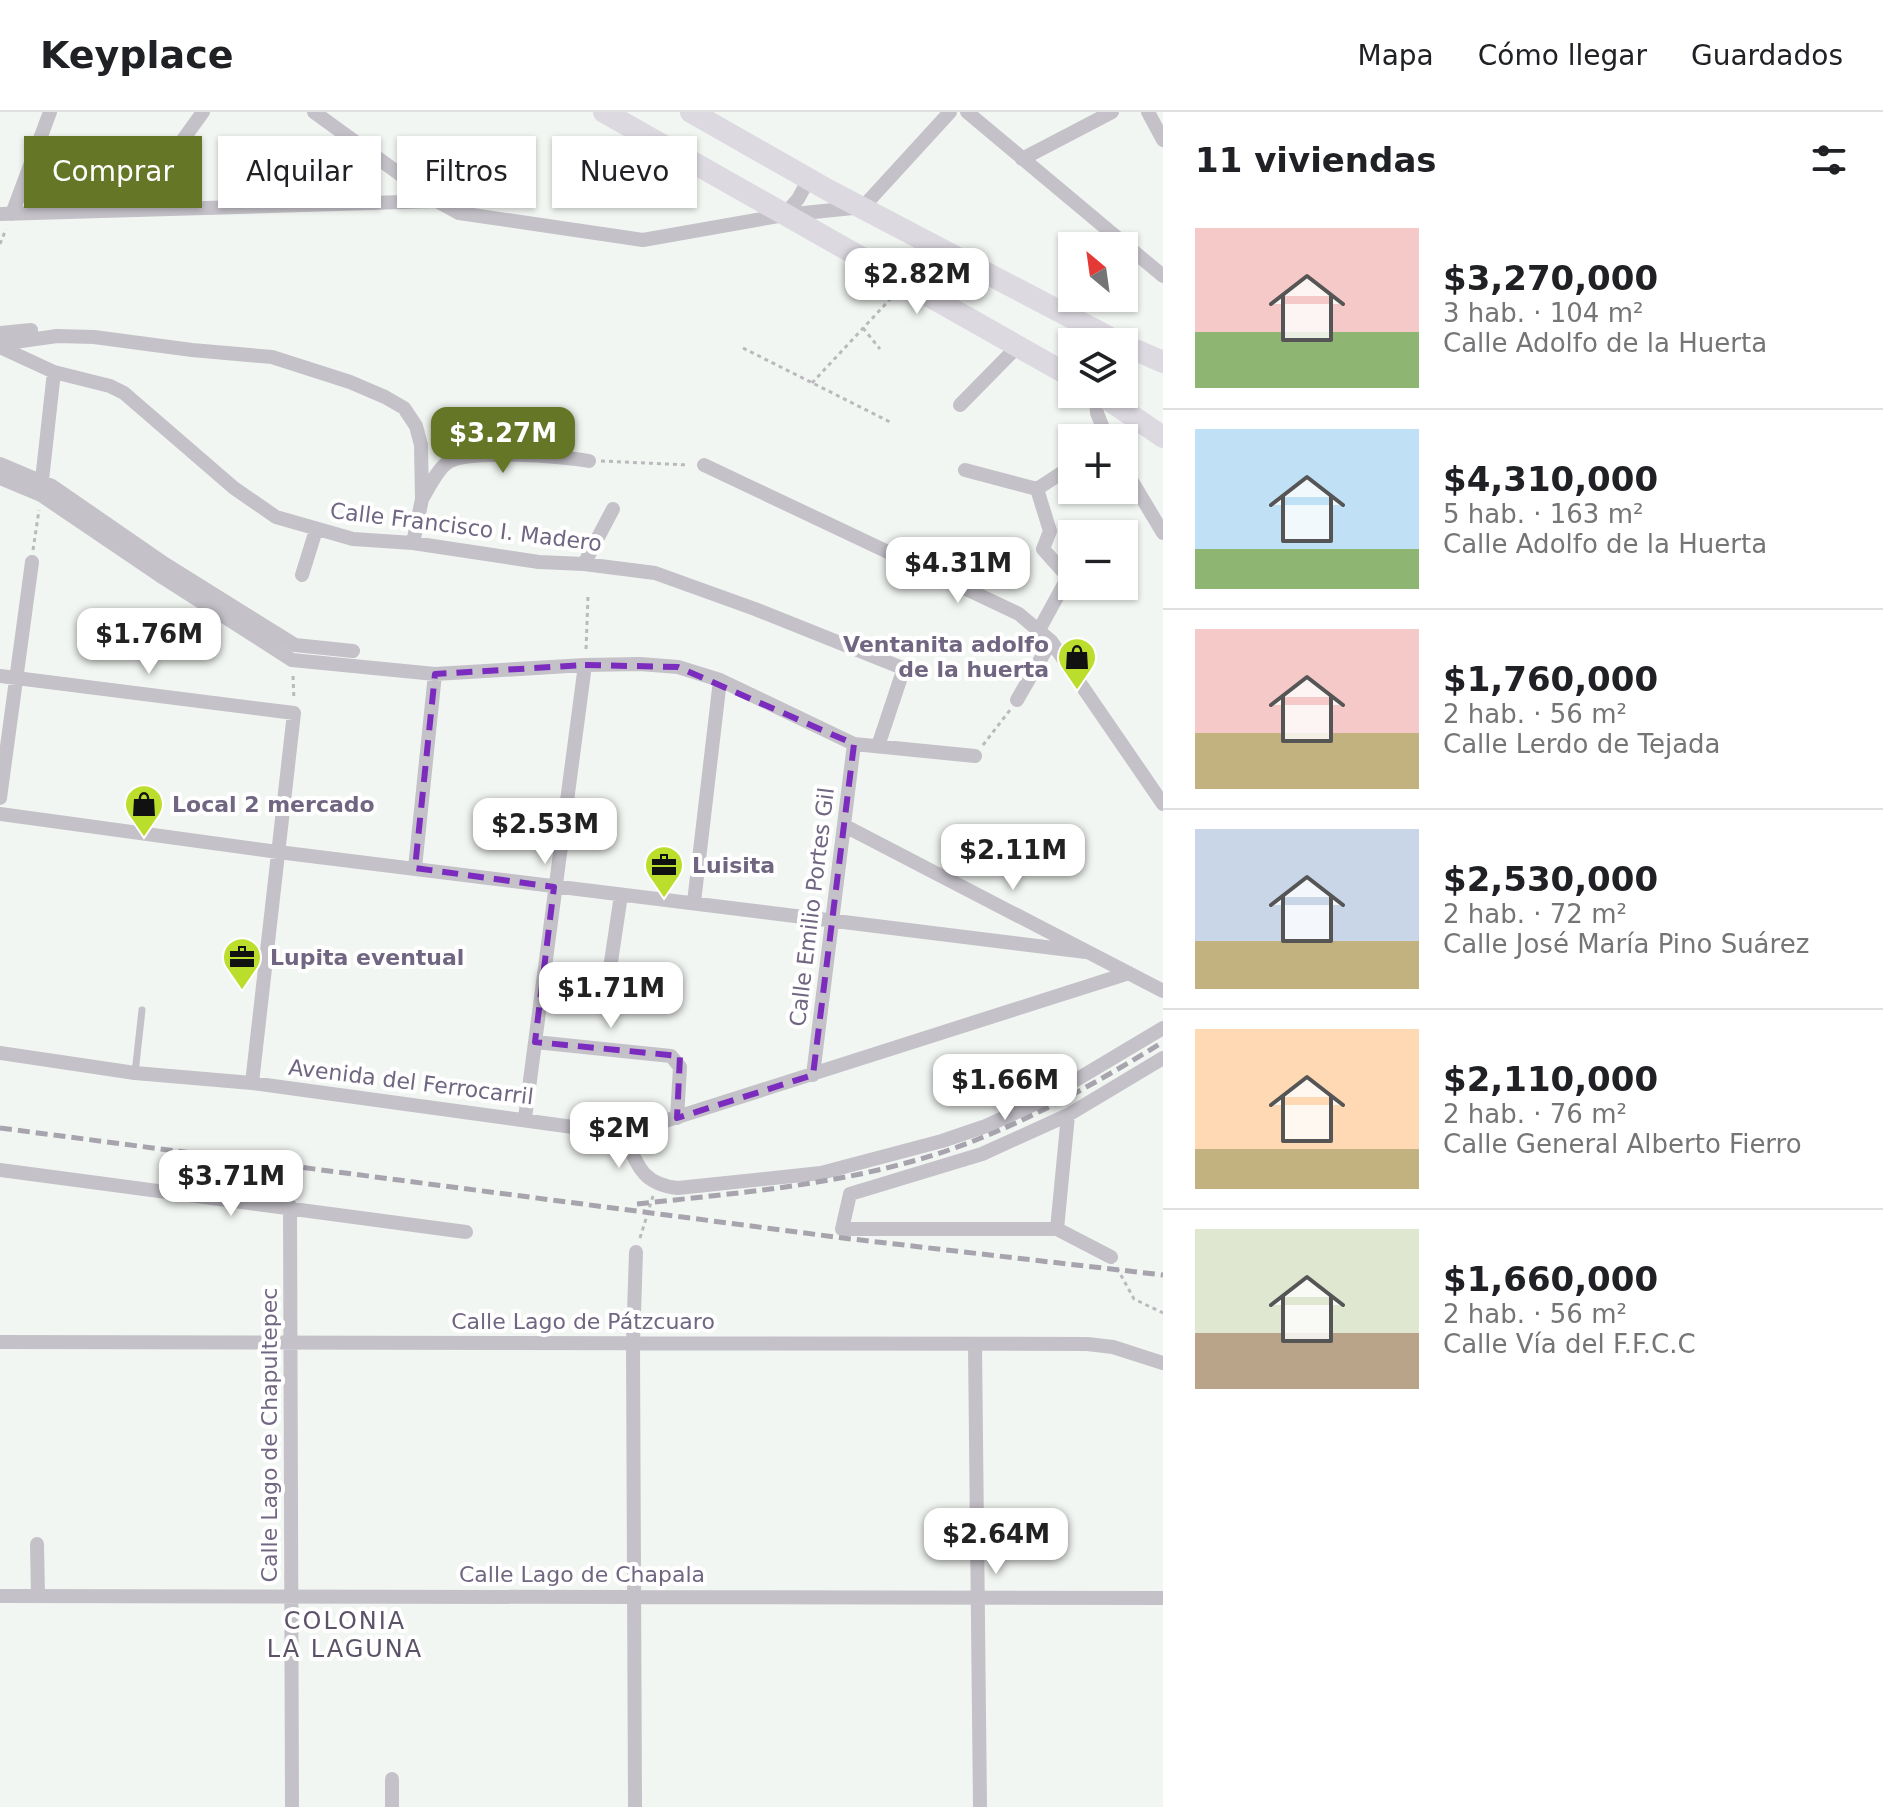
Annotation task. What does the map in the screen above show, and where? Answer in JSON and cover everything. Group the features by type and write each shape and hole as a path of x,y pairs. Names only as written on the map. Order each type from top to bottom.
{"main road":[{"path":"604,112 1058,369"},
{"path":"691,112 809,179 1092,328"},
{"path":"1138,351 1163,362"},
{"path":"1119,408 1163,437"}],"street":[{"path":"50,112 6,214 397,202"},
{"path":"133,209 203,112"},
{"path":"314,112 397,172"},
{"path":"450,208 459,213 643,240 784,215 863,207 950,112"},
{"path":"967,112 1163,276"},
{"path":"1022,159 1112,112"},
{"path":"1148,112 1163,140"},
{"path":"784,215 809,179"},
{"path":"0,333 54,329 169,340"},
{"path":"0,345 57,336 94,337 272,357 350,382 385,397 404,408 416,426 421,445 422,499 413,543"},
{"name":"Calle Francisco I. Madero","path":"0,345 54,372 110,386 124,393 254,504 276,517 353,539 413,543 539,562 655,573 755,609 909,671 878,746"},
{"path":"960,405 1018,346"},
{"path":"41,488 54,372"},
{"path":"422,499 441,469 458,457 568,457 589,461"},
{"path":"0,464 295,645 353,651"},
{"path":"704,465 1019,614 1051,641 1163,804"},
{"path":"965,470 1037,489 1058,475"},
{"path":"0,478 41,488 159,575 292,660 435,674 585,665 678,667 720,680 854,744 975,756"},
{"path":"1037,489 1050,531 1043,549 1068,577 1039,630"},
{"path":"1138,491 1163,533"},
{"path":"584,564 613,509"},
{"path":"302,575 316,530"},
{"path":"0,798 8,677 32,562"},
{"path":"1017,700 1051,641"},
{"path":"525,1118 585,665"},
{"path":"415,868 435,674"},
{"path":"8,677 294,713 252,1083"},
{"path":"694,902 720,680"},
{"name":"Calle Emilio Portes Gil","path":"813,1075 854,744"},
{"path":"0,814 278,852 1086,952"},
{"path":"845,826 1163,991"},
{"path":"609,975 621,895"},
{"name":"Avenida del Ferrocarril","path":"0,1053 135,1073 252,1083 525,1118 624,1134 1129,973"},
{"path":"624,1134 644,1174 657,1185 678,1188 821,1173 986,1126 1039,1102 1163,1028"},
{"path":"535,1042 671,1056 680,1067 677,1118"},
{"path":"1111,1257 1057,1229 842,1229 850,1194 982,1154 1068,1115 1163,1058"},
{"path":"1057,1229 1068,1115"},
{"path":"0,1170 290,1206 466,1232"},
{"name":"Calle Lago de Chapultepec","path":"290,1206 292,1807"},
{"path":"635,1807 633,1343 636,1252"},
{"name":"Calle Lago de Pátzcuaro","path":"0,1342 1087,1344 1113,1347 1163,1363"},
{"path":"975,1346 980,1807"},
{"path":"37,1544 38,1596"},
{"name":"Calle Lago de Chapala","path":"0,1596 1163,1598"},
{"path":"392,1779 392,1807"}],"lane":[{"path":"135,1073 142,1010"}],"path":[{"path":"812,383 905,283"},
{"path":"863,328 880,349"},
{"path":"743,348 892,423"},
{"path":"589,461 704,465"},
{"path":"32,562 41,488"},
{"path":"585,665 588,597"},
{"path":"292,660 294,713"},
{"path":"975,756 1017,700"},
{"path":"636,1252 657,1185"},
{"path":"1111,1257 1134,1299 1163,1313"}],"highlighted area":[{"path":"585,665 678,667 854,744 813,1075 677,1118 680,1056 535,1042 554,887 415,868 435,674"}],"railway":[{"path":"637,1204 806,1184 873,1171 940,1153 1039,1112 1163,1042"},
{"path":"0,1128 843,1238 1163,1275"}],"place":[{"name":"Ventanita adolfo de la huerta","path":"1077,691"},
{"name":"Local 2 mercado","path":"144,838"},
{"name":"Luisita","path":"664,899"},
{"name":"Lupita eventual","path":"242,991"}],"district":[{"name":"COLONIA LA LAGUNA","path":"345,1635"}]}
